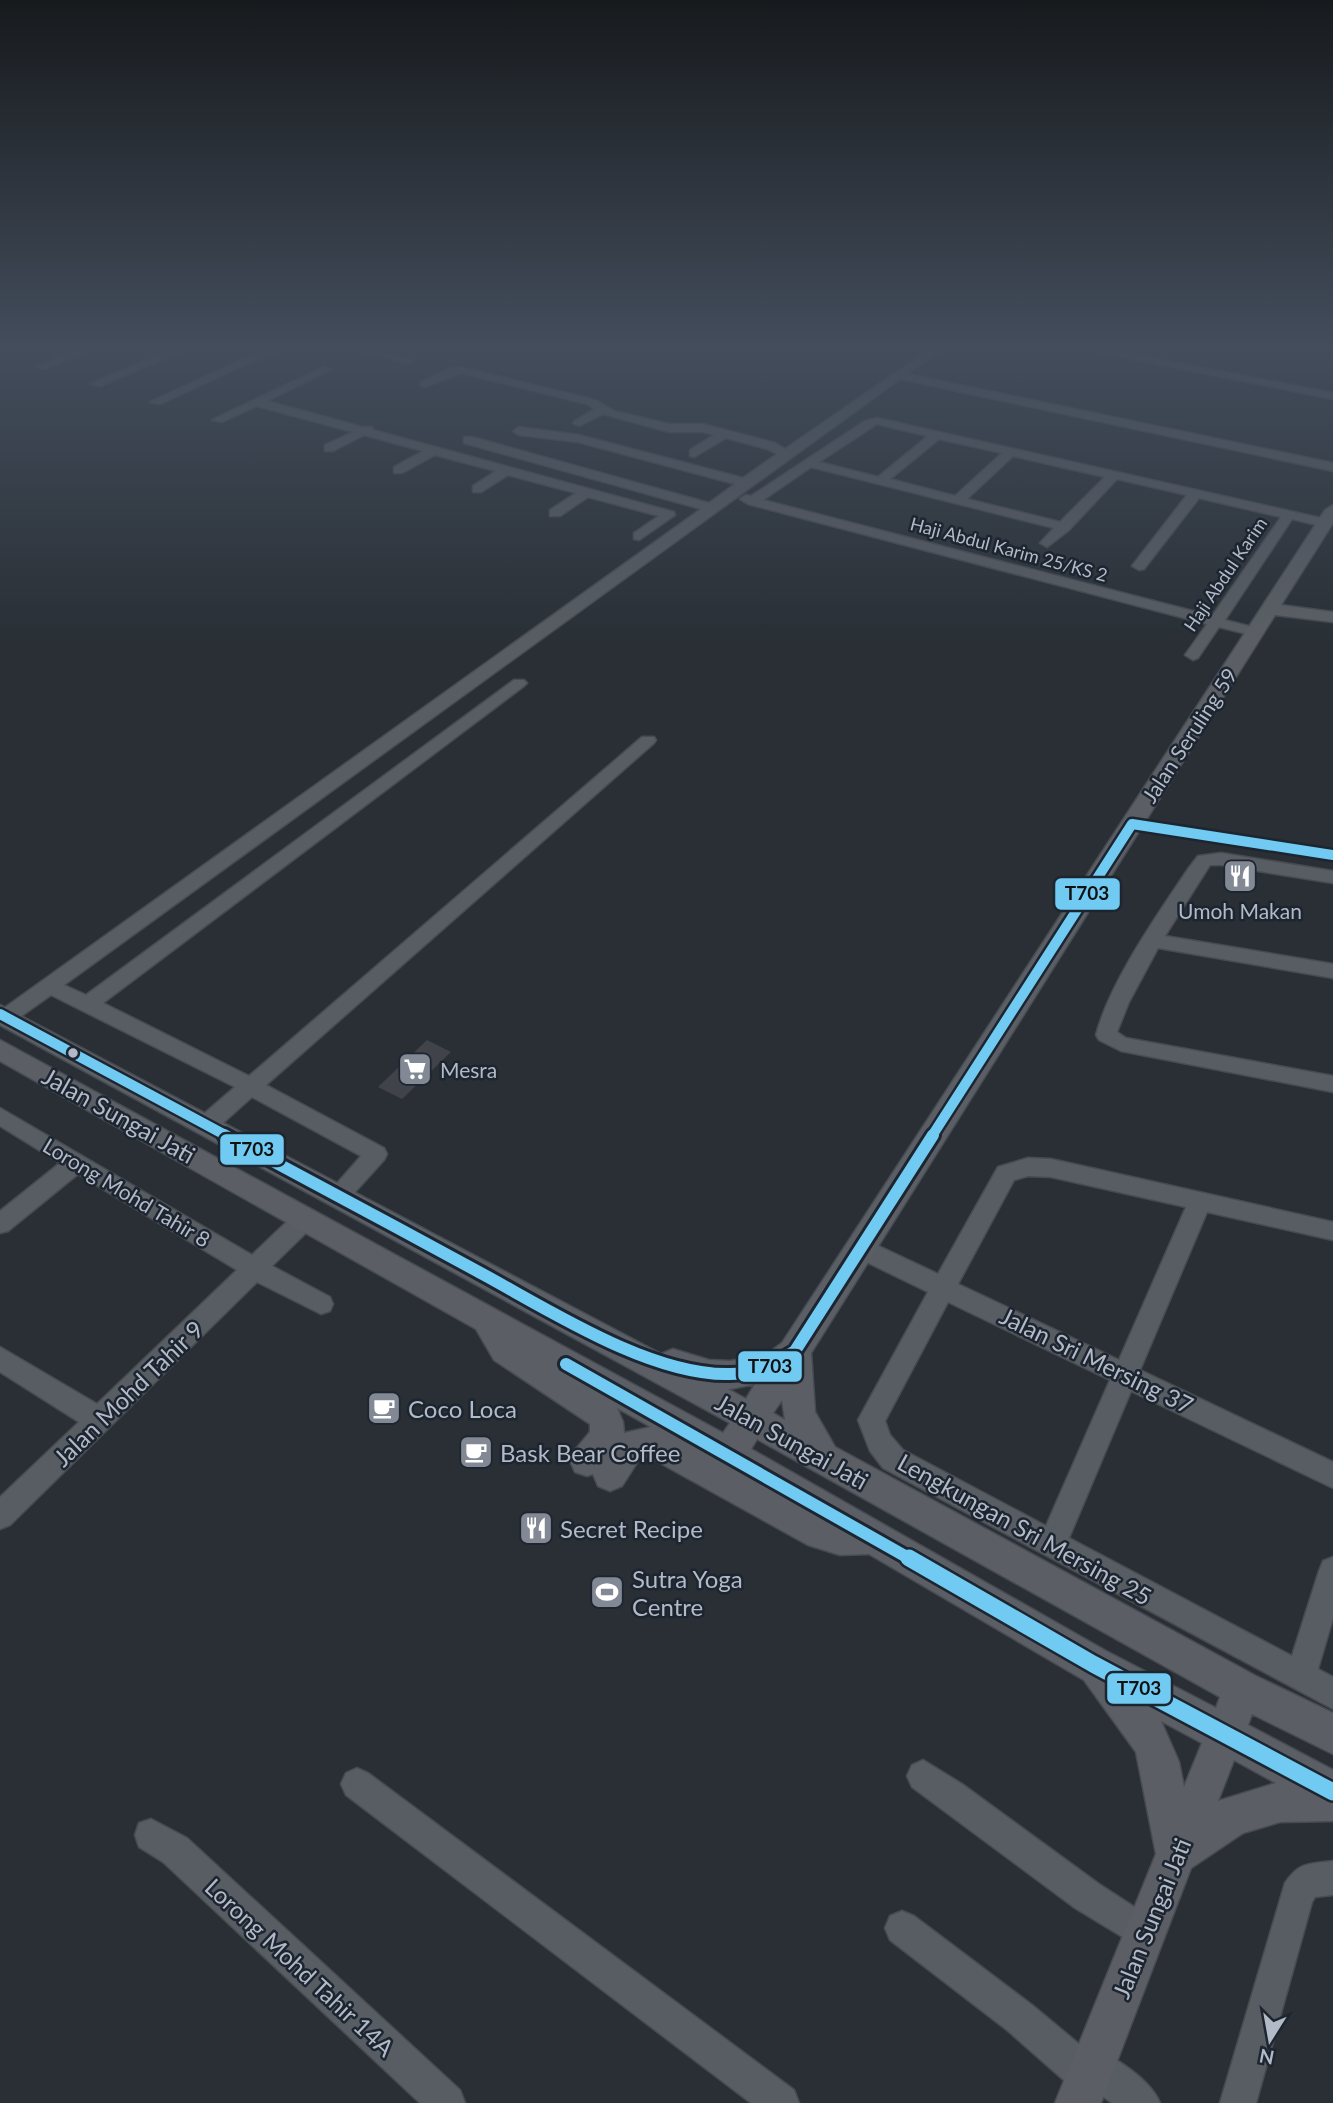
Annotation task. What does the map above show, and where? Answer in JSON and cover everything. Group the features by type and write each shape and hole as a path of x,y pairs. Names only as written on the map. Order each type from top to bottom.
{"main road":[{"name":"Jalan Seruling 59","path":"729,1454 1329,517"},
{"path":"1270,609 1333,617"},
{"name":"Jalan Sungai Jati","path":"3,1016 751,1418 1243,1689 1227,1735 1176,1854 1119,1918 1074,2068"},
{"name":"Jalan Sungai Jati","path":"0,1049 729,1454 1093,1664 1227,1735"},
{"path":"487,1320 505,1350 603,1414 608,1425 608,1436 599,1468 629,1446 643,1442 656,1443 820,1533 840,1538 872,1538"},
{"path":"602,1338 709,1374 730,1375 775,1367 795,1351"},
{"path":"795,1351 799,1414 824,1460"},
{"path":"1093,1664 1152,1741 1159,1762 1176,1854 1233,1815 1280,1802 1333,1801"},
{"path":"1243,1689 1333,1734"},
{"path":"1227,1735 1333,1792"}],"street":[{"path":"422,447 669,514 639,536"},
{"path":"494,447 713,508"},
{"path":"610,447 746,483"},
{"path":"694,453 702,447"},
{"path":"773,447 786,454"},
{"path":"3,1016 50,986 796,447"},
{"path":"753,501 833,447"},
{"path":"880,481 922,447"},
{"path":"994,447 1289,515 1329,517"},
{"path":"1239,447 1333,467"},
{"path":"398,470 433,450"},
{"path":"958,500 1011,451"},
{"path":"809,463 1063,527"},
{"path":"477,489 507,470"},
{"path":"1047,543 1114,475"},
{"path":"555,513 586,492"},
{"path":"1139,566 1196,494"},
{"name":"Haji Abdul Karim 25/KS 2","path":"730,495 1255,632"},
{"name":"Haji Abdul Karim","path":"1192,655 1289,515"},
{"path":"88,1004 519,683"},
{"path":"206,1125 648,740"},
{"path":"1132,824 1333,855"},
{"path":"1333,877 1221,859 1204,860 1154,940 1106,1027 1106,1035 1121,1044 1333,1084"},
{"path":"1154,940 1333,971"},
{"path":"50,986 376,1154 338,1196"},
{"name":"Lorong Mohd Tahir 8","path":"0,1116 255,1269 321,1304"},
{"path":"0,1224 76,1162"},
{"name":"Lengkungan Sri Mersing 25","path":"1333,1231 1052,1168 1028,1167 1006,1173 871,1420 879,1442 893,1459 1333,1694"},
{"path":"1052,1544 1199,1203"},
{"name":"Jalan Mohd Tahir 9","path":"0,1516 305,1219"},
{"name":"Jalan Sri Mersing 37","path":"860,1248 1333,1475"},
{"path":"0,1357 99,1420"},
{"path":"1300,1677 1333,1571"},
{"path":"923,1776 969,1806 1119,1918"},
{"path":"357,1784 782,2103"},
{"name":"Lorong Mohd Tahir 14A","path":"150,1835 175,1850 447,2103"},
{"path":"1238,2103 1297,1895 1306,1881 1333,1878"},
{"path":"902,1928 950,1968 991,1993 1074,2068 1142,2103"}],"building":[{"name":"Mesra","path":"427,1040 451,1052 402,1099 378,1087"}],"transit line":[{"name":"T703","path":"0,1014 602,1338 649,1357 700,1372 749,1373 773,1365 795,1351 1132,824 1333,855"},
{"name":"T703","path":"566,1364 729,1454 1093,1664 1333,1792"}],"place":[{"name":"Umoh Makan","path":"1240,876"},
{"name":"Mesra","path":"415,1069"},
{"name":"Coco Loca","path":"384,1408"},
{"name":"Bask Bear Coffee","path":"476,1452"},
{"name":"Secret Recipe","path":"536,1528"},
{"name":"Sutra Yoga Centre","path":"607,1592"}]}
